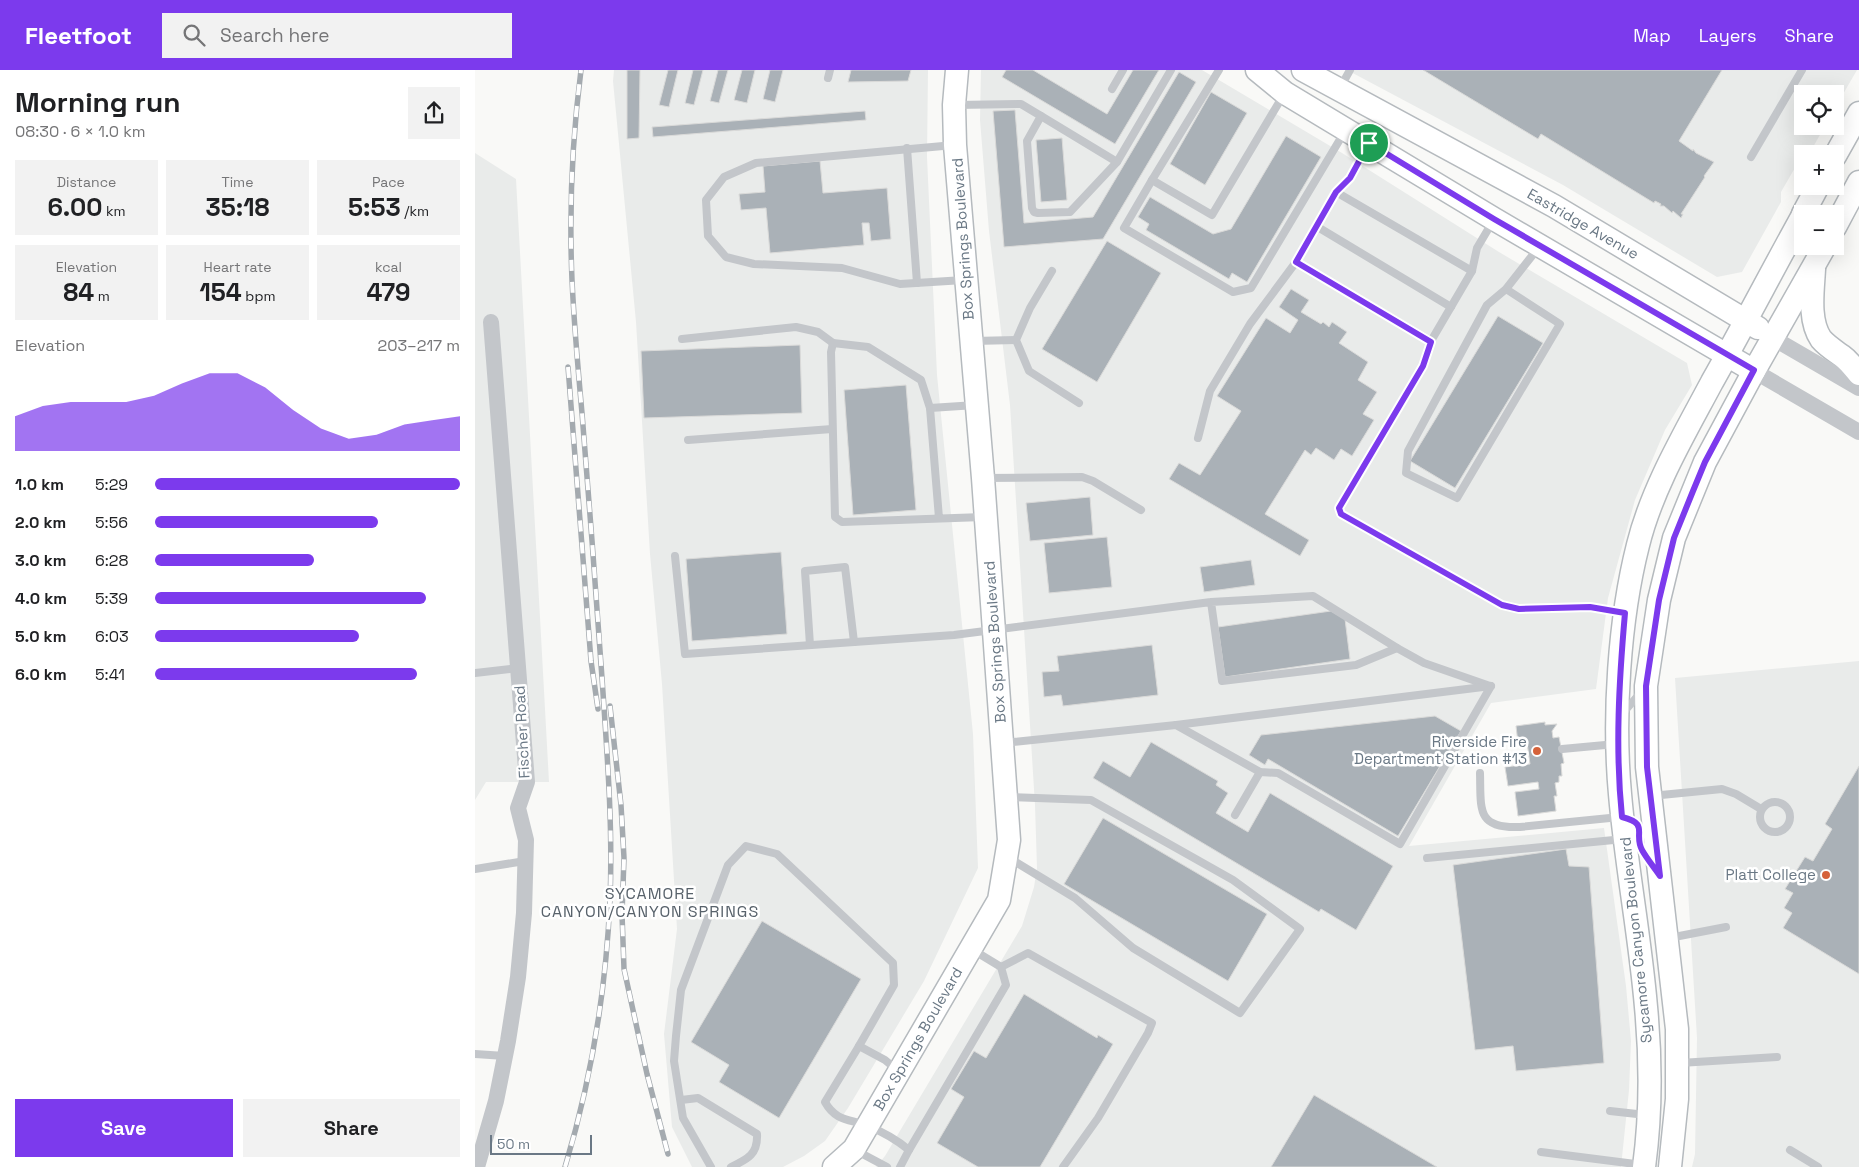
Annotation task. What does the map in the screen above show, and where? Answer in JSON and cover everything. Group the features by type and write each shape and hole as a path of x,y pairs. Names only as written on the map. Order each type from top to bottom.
{"main road":[{"name":"Box Springs Boulevard","path":"834,1167 853,1149 999,900 1009,840 983,478 955,145 954,105 957,70"},
{"path":"1257,70 1285,93 1494,219 1754,370"},
{"name":"Eastridge Avenue","path":"1303,70 1554,206 1773,338"},
{"path":"1841,145 1859,114"},
{"path":"1844,210 1859,182"},
{"name":"Sycamore Canyon Boulevard","path":"1644,1166 1649,1069 1647,1007 1622,817 1618,768 1619,683 1625,613 1638,544 1654,498 1676,448 1794,230"},
{"path":"1820,256 1813,295 1817,332 1832,350 1844,357 1859,374"},
{"name":"Sycamore Canyon Boulevard","path":"1670,1167 1676,1120 1677,1029 1647,767 1646,686 1659,600 1674,538 1705,462 1754,370 1820,256"},
{"path":"1622,817 1634,820 1638,826 1641,848 1660,876"}],"street":[{"name":"Fischer Road","path":"477,1167 496,1101 519,968 524,913 525,840 518,808 527,782 491,322"},
{"name":"Eastridge Avenue","path":"1773,338 1859,388"},
{"path":"1754,370 1859,432"}],"lane":[{"path":"1112,89 1123,70"},
{"path":"1041,116 1027,141 1032,208 1034,212 1070,212 1117,162 1171,70"},
{"path":"1219,70 1124,228 1233,292 1251,288 1347,129"},
{"path":"1339,89 1350,70"},
{"path":"1751,157 1802,70"},
{"path":"1152,180 1212,214 1285,93"},
{"path":"954,105 1021,104 1117,162"},
{"path":"1198,438 1210,391 1250,324 1296,262 1336,192 1350,178 1369,143"},
{"path":"955,145 757,163 724,177 706,200 708,236 726,257 754,264 842,268 900,284 966,280"},
{"path":"907,148 917,282"},
{"path":"1336,192 1472,272"},
{"path":"1494,219 1477,248 1472,272 1431,342 1423,366 1339,508 1341,514 1502,605 1519,609 1590,607 1625,613"},
{"path":"1316,226 1451,307"},
{"path":"1506,289 1560,324 1457,498 1407,473 1408,451 1487,305 1506,289 1540,245"},
{"path":"1296,262 1431,342"},
{"path":"1015,340 1053,271"},
{"path":"681,339 797,326 818,332 833,343 868,347 905,371 920,378 930,408 939,518"},
{"path":"971,341 1015,340"},
{"path":"1015,340 1029,372 1079,403"},
{"path":"833,343 831,352 832,429 835,516 838,520 842,522 985,517"},
{"path":"930,408 976,405"},
{"path":"688,440 832,429"},
{"path":"983,478 1082,477 1093,481 1141,510"},
{"path":"675,556 685,654 955,635 1211,602 1313,596 1424,663 1491,686"},
{"path":"811,645 805,571 845,567 854,642"},
{"path":"1211,602 1222,681 1355,665 1397,648"},
{"path":"475,673 518,668"},
{"path":"1002,744 1176,725 1491,686"},
{"path":"1176,725 1260,772 1278,773 1400,844 1491,686"},
{"path":"1619,718 1646,686"},
{"path":"1562,749 1618,744"},
{"path":"1235,815 1260,772"},
{"path":"1480,773 1481,808 1487,820 1495,826 1505,828 1520,827 1622,817"},
{"path":"1649,796 1721,789 1736,794 1761,809"},
{"path":"1006,797 1091,800 1233,880 1300,929 1241,1013 1133,948 1075,898 1007,857"},
{"path":"1773,802 1783,804 1789,811 1790,816 1786,828 1777,833 1767,831 1761,824 1759,814 1761,809 1773,802"},
{"path":"1427,858 1625,839"},
{"path":"711,1167 683,1118 674,1062 681,990 728,865 746,846 777,854 893,963 894,985 825,1102 830,1110 847,1121 867,1126 900,1143 909,1150"},
{"path":"475,869 525,861"},
{"path":"1667,938 1726,927"},
{"path":"899,1167 1006,985 1001,967 971,949"},
{"path":"1001,967 1028,953 1153,1023 1098,1118 1063,1167"},
{"path":"859,1046 885,1060 899,1071"},
{"path":"475,1054 505,1056"},
{"path":"1678,1063 1777,1057"},
{"path":"681,1100 698,1098 757,1134 758,1145 748,1159 731,1167"},
{"path":"1610,1111 1648,1115"},
{"path":"853,1149 887,1167"},
{"path":"1789,1150 1818,1167"},
{"path":"1541,1152 1644,1166"}],"shaded area":[{"path":"614,70 928,70 927,157 937,375 973,734 978,868 924,981 848,1108 825,1141 804,1156 783,1167 692,1167 672,1127 664,1034 677,929 662,684 650,554 636,322 613,81"},
{"path":"981,70 1202,70 1342,153 1499,252 1687,363 1692,385 1665,430 1635,500 1608,598 1596,689 1491,703 1409,846 1604,828 1626,986 1631,1041 1629,1090 1621,1167 876,1167 885,1156 1022,926 1034,887 1037,868 1035,805 1010,405 989,231 980,120"},
{"path":"1347,70 1857,70 1844,92 1844,85 1794,85 1794,135 1820,135 1814,145 1794,145 1794,169 1781,192 1781,202 1742,272 1717,277 1563,185"},
{"path":"475,153 516,179 549,782 486,782 475,800"},
{"path":"1859,661 1859,1167 1692,1167 1695,1154 1697,1038 1675,678"}],"building":[{"path":"627,70 640,70 639,138 627,139"},
{"path":"668,70 678,70 669,107 659,105"},
{"path":"693,70 703,70 694,105 685,103"},
{"path":"718,70 728,70 719,103 710,101"},
{"path":"742,70 755,70 747,103 734,100"},
{"path":"770,70 783,70 775,102 763,99"},
{"path":"851,70 911,70 908,81 848,82"},
{"path":"1006,70 1033,70 1107,114 1133,70 1159,70 1115,144 1002,77"},
{"path":"1423,70 1722,70 1679,141 1693,151 1693,149 1696,153 1714,162 1681,214 1683,214 1681,218 1673,211 1672,213 1655,201 1654,203 1541,134 1538,139"},
{"path":"1179,72 1196,82 1103,239 1004,247 993,111 1015,110 1024,223 1093,217"},
{"path":"1211,92 1247,113 1205,185 1170,164"},
{"path":"865,111 866,120 653,137 652,127"},
{"path":"1286,136 1321,157 1247,282 1232,273 1229,279 1146,230 1149,224 1138,217 1150,197 1213,234 1231,229"},
{"path":"1062,138 1067,200 1041,202 1036,140"},
{"path":"820,161 823,193 887,188 891,239 871,241 869,223 862,223 864,245 770,253 766,208 741,210 739,194 765,192 763,166"},
{"path":"1107,241 1161,273 1097,382 1042,349"},
{"path":"1291,289 1309,300 1301,312 1321,324 1323,322 1329,327 1332,322 1347,332 1339,343 1368,362 1358,380 1377,392 1363,414 1374,420 1352,456 1341,449 1334,460 1316,448 1311,455 1305,450 1265,514 1309,540 1300,556 1169,479 1179,463 1200,475 1241,411 1217,396 1266,318 1290,333 1298,320 1279,307"},
{"path":"1498,316 1543,343 1455,488 1410,461"},
{"path":"800,345 802,413 644,418 641,351"},
{"path":"906,385 916,510 853,515 844,390"},
{"path":"1090,497 1093,535 1030,541 1026,503"},
{"path":"1107,537 1112,587 1049,593 1044,543"},
{"path":"781,552 787,634 692,641 686,559"},
{"path":"1251,560 1255,585 1204,592 1200,567"},
{"path":"1331,611 1345,619 1350,659 1225,677 1218,627"},
{"path":"1152,645 1158,695 1063,706 1061,695 1044,697 1042,672 1059,671 1057,656"},
{"path":"1435,716 1461,731 1398,836 1268,759 1265,765 1249,755 1261,735"},
{"path":"1545,722 1545,725 1557,724 1552,731 1553,738 1559,737 1564,763 1561,764 1562,776 1559,776 1559,782 1555,783 1557,796 1554,796 1556,811 1518,816 1515,792 1539,789 1538,782 1508,786 1505,767 1530,764 1527,742 1518,743 1516,726"},
{"path":"1151,742 1218,781 1216,785 1228,793 1216,813 1248,832 1270,793 1393,866 1356,930 1321,909 1319,912 1093,778 1103,761 1130,777"},
{"name":"Platt College","path":"1859,766 1859,974 1783,928 1792,913 1784,908 1793,893 1785,889 1805,857 1813,861 1832,829 1825,824"},
{"path":"1103,818 1267,914 1228,981 1064,884"},
{"path":"1566,849 1569,866 1589,867 1604,1063 1516,1071 1513,1046 1475,1050 1453,865"},
{"path":"762,921 861,979 779,1118 719,1082 729,1065 691,1042"},
{"path":"1024,994 1097,1038 1098,1035 1113,1044 1040,1167 978,1167 937,1143 964,1097 951,1089 974,1051 986,1058"},
{"path":"1314,1095 1437,1167 1271,1167"}],"railway":[{"path":"565,1167 590,1068 596,1035 605,967 611,872 606,734 572,280 572,175 575,122 581,70"},
{"path":"568,367 591,661 598,709"},
{"path":"610,706 621,805 624,858 622,914 624,969 647,1074 668,1154"}],"place":[{"name":"Riverside Fire Department Station #13","path":"1537,751"},
{"name":"Platt College","path":"1826,875"}],"district":[{"name":"SYCAMORE CANYON/CANYON SPRINGS","path":"650,902"}],"route":[{"path":"1369,143 1494,219 1754,370 1705,462 1693,491 1674,538 1659,600 1646,686 1649,796 1660,876 1641,848 1638,826 1634,820 1622,817 1618,768 1619,683 1625,613 1590,607 1509,608 1495,603 1341,514 1339,508 1423,366 1431,342 1296,262 1336,192 1350,178 1369,143"}]}
